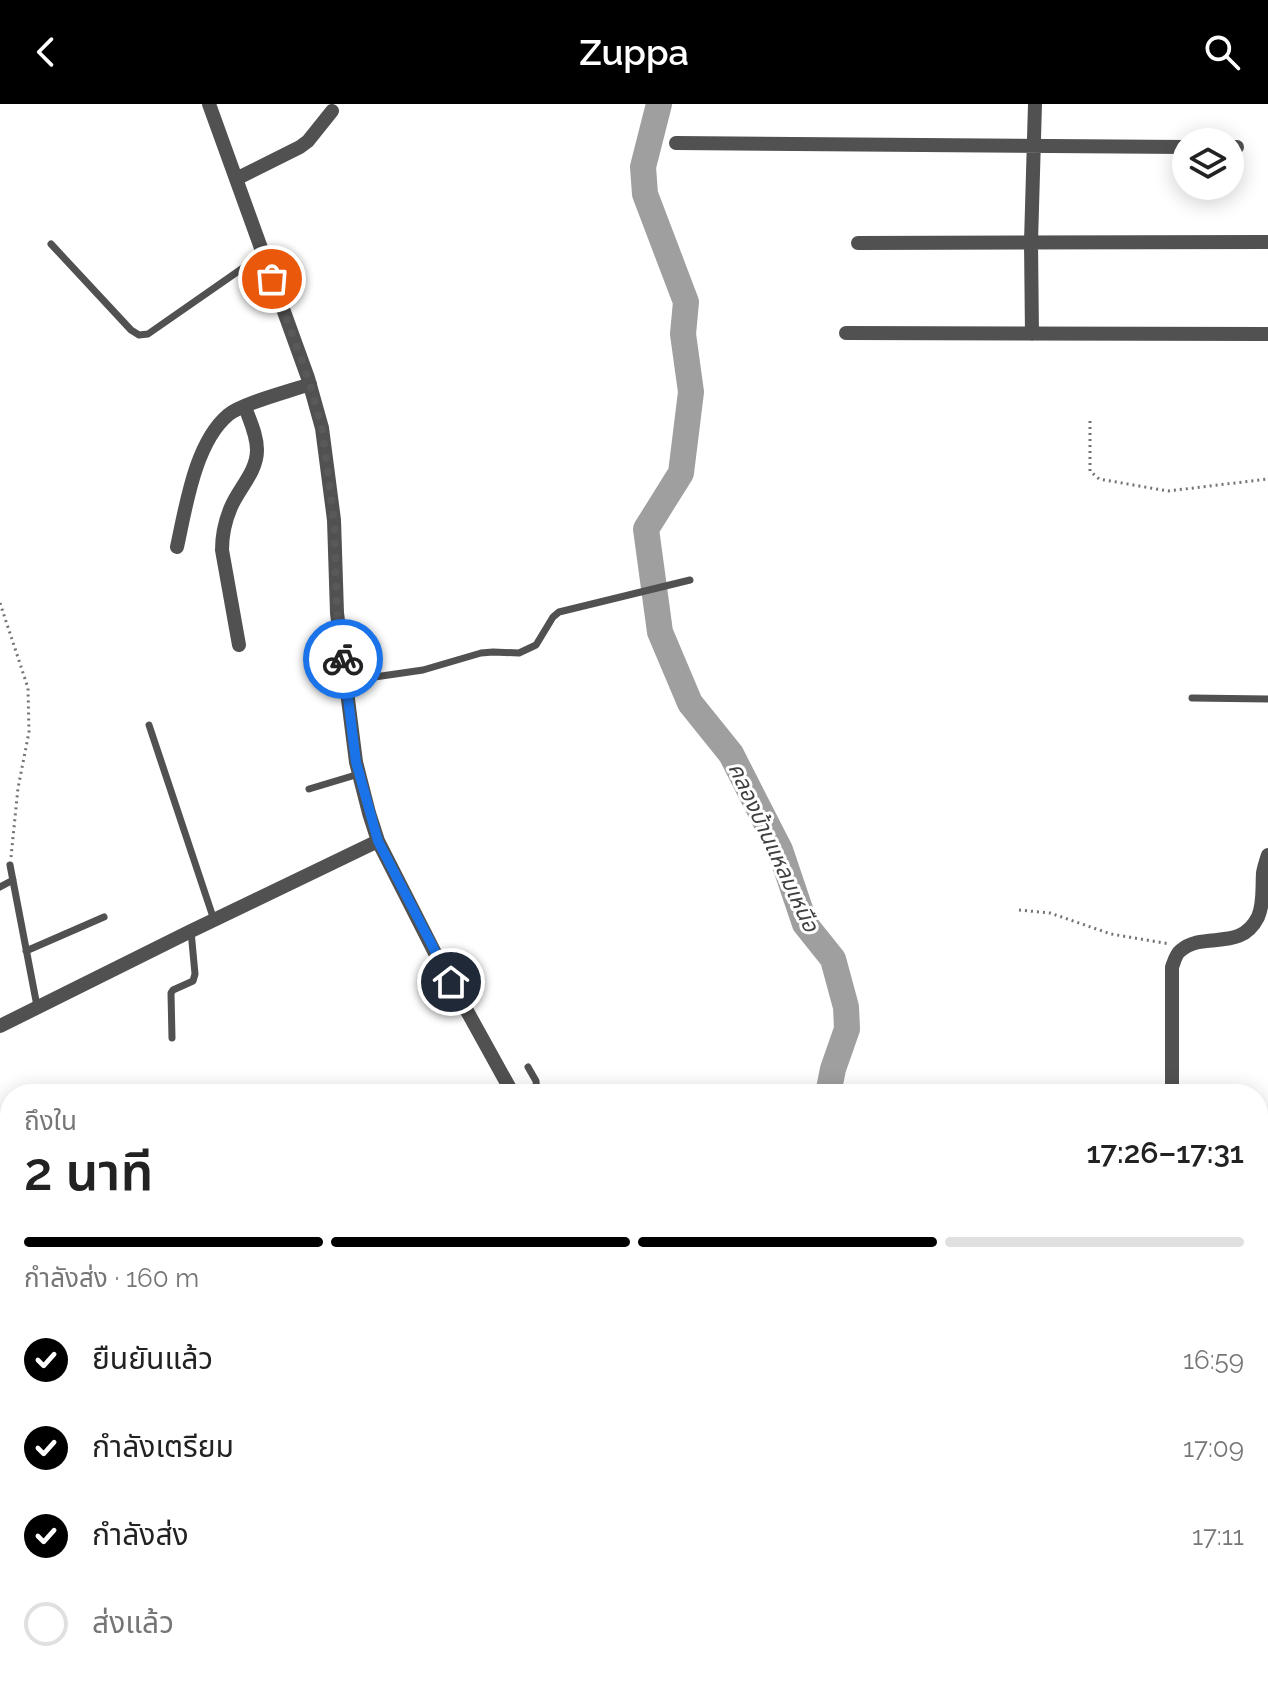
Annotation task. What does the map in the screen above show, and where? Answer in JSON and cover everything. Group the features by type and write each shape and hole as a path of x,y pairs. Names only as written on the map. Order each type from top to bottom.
{"street":[{"path":"209,104 310,384 322,428 334,520 337,613 356,762 378,841 507,1084"},
{"path":"1032,334 1035,104"},
{"path":"236,179 300,147 332,111"},
{"path":"676,143 1172,147"},
{"path":"858,243 1268,242"},
{"path":"846,333 1268,334"},
{"path":"177,547 199,460 229,414 310,384"},
{"path":"239,645 222,538 231,507 255,466 256,439 245,407"},
{"path":"0,1026 378,841"},
{"path":"1172,1084 1171,981 1178,952 1192,944 1228,940 1246,933 1257,919 1262,905 1268,855"}],"lane":[{"path":"51,244 139,335 148,334 263,254"},
{"path":"346,681 423,670 481,653 519,653 536,645 559,612 690,580"},
{"path":"1192,698 1268,699"},
{"path":"149,725 214,920"},
{"path":"309,789 359,774"},
{"path":"10,865 37,1006"},
{"path":"0,887 13,880"},
{"path":"26,951 104,917"},
{"path":"172,1038 171,993 193,981 195,974 191,931"},
{"path":"528,1067 537,1084"}],"path":[{"path":"1090,421 1090,471 1099,479 1168,491 1268,479"},
{"path":"0,603 28,688 29,732 18,788 10,865"},
{"path":"1019,910 1050,913 1111,934 1164,942 1178,952"}],"waterway":[{"name":"คลองบ้านแหลมเหนือ","path":"659,104 643,167 645,194 686,302 683,334 691,392 681,473 646,529 660,632 690,703 731,754 780,850 805,924 833,959 846,1007 847,1029 830,1084"}],"way so far":[{"path":"272,279 308,378 322,428 334,520 337,613 343,659"}],"route":[{"path":"343,659 356,762 378,841 451,982"}]}
